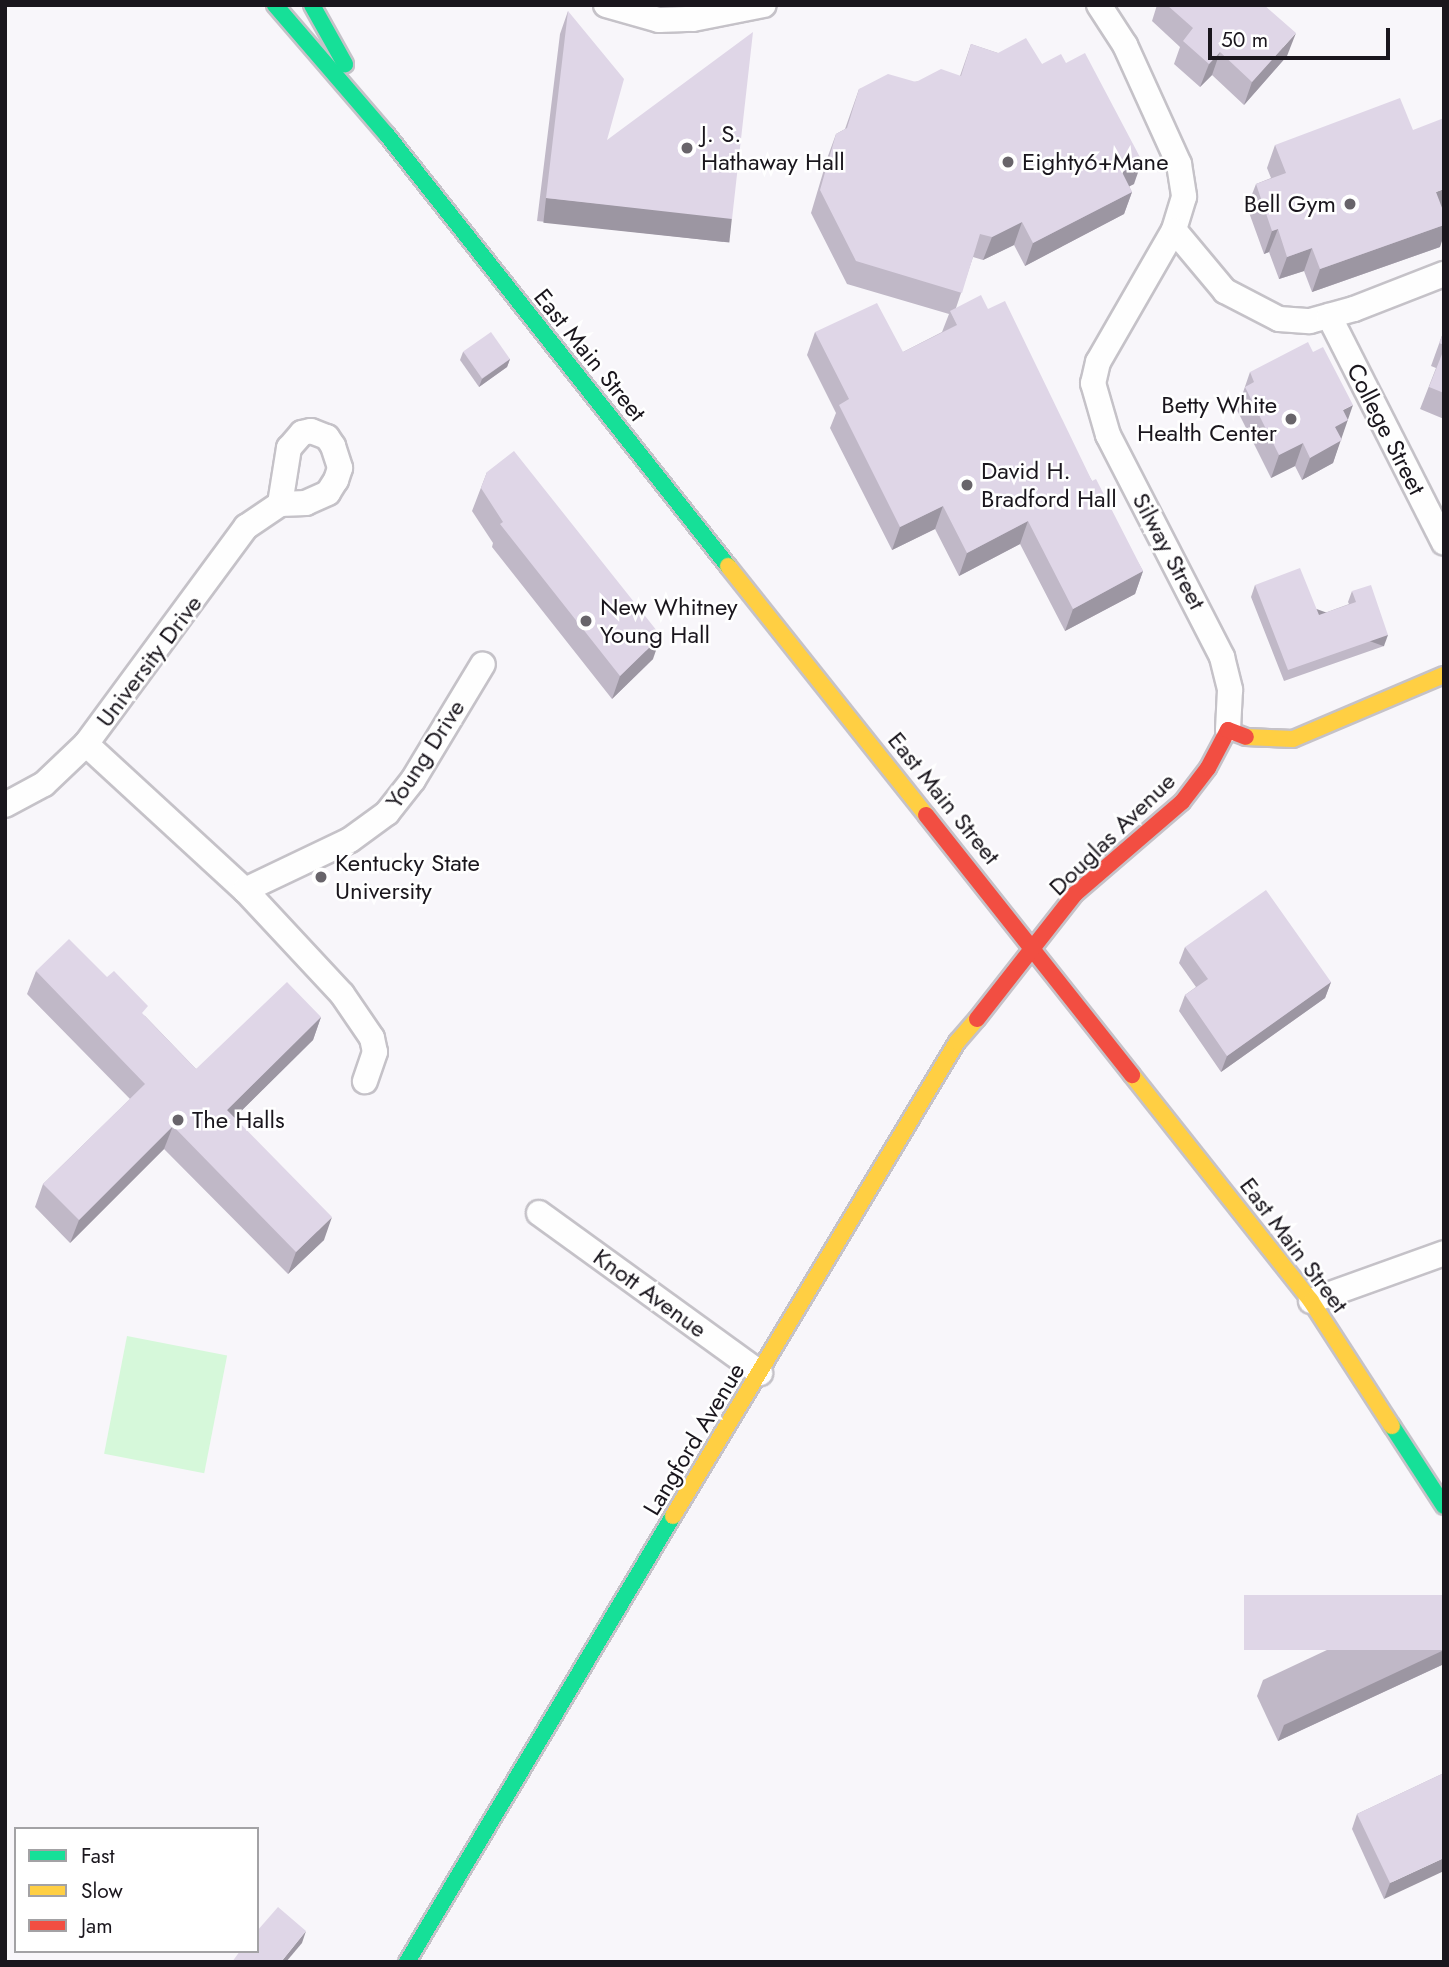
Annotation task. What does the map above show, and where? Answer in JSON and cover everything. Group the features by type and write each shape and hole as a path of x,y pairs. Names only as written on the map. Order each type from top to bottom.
{"main road":[{"name":"East Main Street","path":"275,5 387,135 1311,1301 1444,1506"},
{"name":"East Main Street","path":"312,5 387,135"},
{"path":"1228,730 1249,738 1293,739 1444,675"},
{"name":"Douglas Avenue","path":"1035,950 1075,894 1182,802 1208,768 1228,730"},
{"name":"Langford Avenue","path":"407,1962 957,1042 1035,950"}],"street":[{"path":"606,5 660,20 764,5"},
{"path":"1099,5 1125,45 1179,164 1184,197 1174,230 1225,291 1250,308 1279,319 1329,316 1444,274"},
{"name":"Silway Street","path":"1174,230 1098,362 1093,383 1108,435 1222,657 1230,690 1228,730"},
{"name":"College Street","path":"1329,316 1444,543"},
{"name":"University Drive","path":"5,805 44,783 86,744 246,527 280,504"},
{"name":"Young Drive","path":"245,890 350,840 387,813 413,780 482,664"},
{"path":"86,744 245,890 361,1019 375,1052 365,1081"},
{"name":"Knott Avenue","path":"539,1213 760,1373"},
{"path":"1311,1301 1444,1253"}],"green space":[{"path":"127,1336 227,1355 204,1473 104,1454"}],"building":[{"path":"1167,5 1264,5 1296,33 1252,82 1220,52 1209,64 1183,41 1193,28"},
{"name":"J. S. Hathaway Hall","path":"568,11 624,79 607,140 753,32 732,219 546,198"},
{"path":"1026,38 1042,64 1061,54 1066,63 1085,53 1142,161 1122,172 1132,192 1033,243 1022,222 992,237 980,234 962,293 856,261 820,190 836,134 847,128 859,89 888,74 916,82 941,69 961,76 971,44 998,53"},
{"name":"Bell Gym","path":"1400,98 1413,130 1444,118 1444,189 1436,192 1444,213 1444,225 1320,269 1312,248 1287,257 1278,229 1272,231 1256,184 1286,173 1275,145"},
{"name":"David H. Bradford Hall","path":"981,295 988,309 1005,301 1092,481 1096,479 1143,571 1073,609 1028,521 967,553 943,506 900,527 839,405 849,399 815,332 877,303 903,352 957,325 950,311"},
{"path":"1444,331 1444,345 1439,343"},
{"path":"491,332 510,359 482,379 463,352"},
{"name":"Betty White Health Center","path":"1308,342 1313,352 1323,347 1353,405 1343,410 1348,420 1335,427 1342,440 1310,458 1303,443 1279,455 1245,387 1254,382 1250,372"},
{"path":"1444,349 1444,393 1429,387"},
{"name":"New Whitney Young Hall","path":"514,451 661,636 620,676 500,524 503,522 481,488 487,472"},
{"path":"1300,568 1319,615 1356,602 1352,591 1371,585 1388,635 1288,670 1255,585"},
{"path":"1266,890 1331,982 1227,1056 1185,995 1208,979 1185,947"},
{"name":"The Halls","path":"69,939 107,977 114,971 148,1006 142,1013 196,1069 287,982 321,1017 227,1110 332,1217 296,1252 173,1126 79,1220 43,1184 145,1084 36,971"},
{"path":"1244,1595 1444,1595 1444,1650 1244,1650"},
{"path":"1444,1773 1444,1858 1390,1883 1357,1814"},
{"path":"278,1907 306,1931 281,1962 232,1962 239,1953 259,1953 259,1929"}],"traffic: fast":[{"path":"275,5 387,135 728,566"},
{"path":"312,5 345,64"},
{"path":"1392,1426 1444,1506"},
{"path":"407,1962 673,1516"}],"traffic: slow":[{"path":"728,566 926,815"},
{"path":"1246,737 1293,739 1444,675"},
{"path":"673,1516 957,1042 977,1019"},
{"path":"1132,1075 1311,1301 1392,1426"}],"traffic: jam":[{"path":"977,1019 1075,894 1182,802 1208,768 1228,730 1246,737"},
{"path":"926,815 1132,1075"}],"place":[{"name":"J. S. Hathaway Hall","path":"687,148"},
{"name":"Eighty6+Mane","path":"1008,162"},
{"name":"Bell Gym","path":"1350,204"},
{"name":"Betty White Health Center","path":"1291,419"},
{"name":"David H. Bradford Hall","path":"967,485"},
{"name":"New Whitney Young Hall","path":"586,621"},
{"name":"Kentucky State University","path":"321,877"},
{"name":"The Halls","path":"178,1120"}]}
